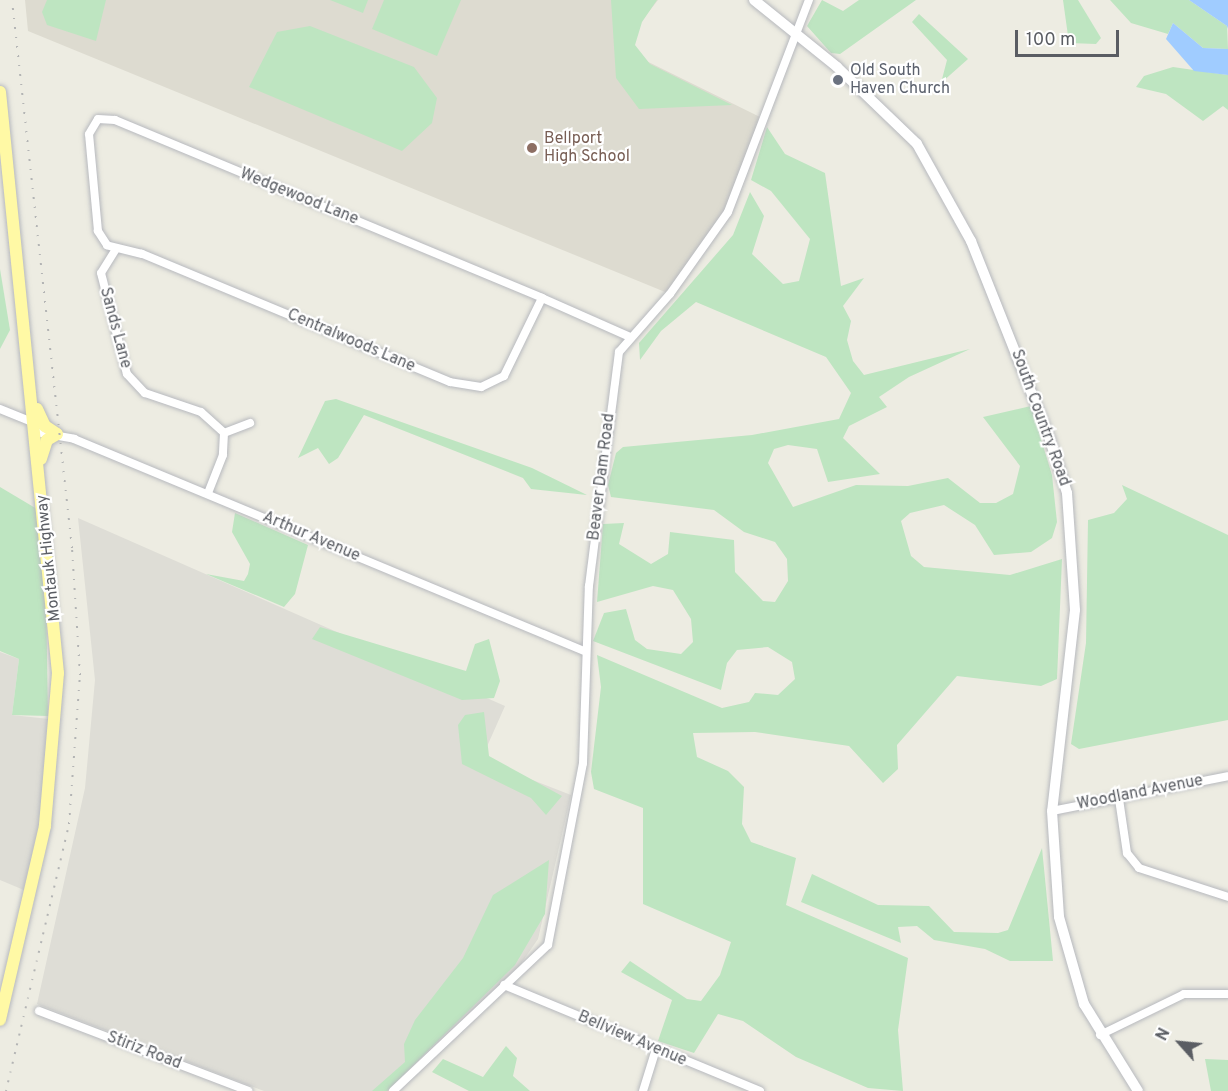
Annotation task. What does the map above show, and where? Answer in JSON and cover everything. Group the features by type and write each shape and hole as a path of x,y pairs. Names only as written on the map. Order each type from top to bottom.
{"main road":[{"name":"South Country Road","path":"754,0 917,144 946,188 1050,440 1067,493 1075,610 1052,811 1066,956 1100,1035 1138,1091"},
{"name":"Montauk Highway","path":"0,92 57,625 57,733 42,843 0,1020"},
{"path":"32,394 43,423 57,434 47,440 39,465"}],"street":[{"name":"Beaver Dam Road","path":"393,1091 548,945 583,763 584,651 602,467 619,352 670,294 728,212 760,117 809,0"},
{"name":"Wedgewood Lane","path":"116,249 98,231 88,134 105,117 542,298 630,337"},
{"name":"Centralwoods Lane","path":"116,249 142,254 468,388 493,382 513,367 542,298"},
{"name":"Sands Lane","path":"116,249 101,273 127,374 145,393 201,412 224,434"},
{"name":"Arthur Avenue","path":"0,409 35,427 208,494 584,651"},
{"path":"208,494 224,455 224,434 250,423"},
{"name":"Woodland Avenue","path":"1052,811 1228,776"},
{"path":"1119,799 1127,853 1139,868 1228,897"},
{"name":"Bellview Avenue","path":"504,985 760,1091"},
{"path":"1100,1035 1184,994 1228,994"},
{"name":"Stiriz Road","path":"39,1011 248,1091"},
{"path":"643,1091 656,1049"}],"shaded area":[{"name":"Bellport High School","path":"25,0 658,0 620,48 760,117 725,216 670,294 28,31"},
{"path":"78,518 505,706 481,760 571,795 538,939 520,965 391,1091 264,1091 37,1004 85,788 95,680"},
{"path":"0,652 19,659 12,715 58,720 31,893 0,880"}],"green space":[{"path":"47,0 106,0 96,41 47,25 42,12"},
{"path":"330,0 368,0 363,13"},
{"path":"384,0 461,0 437,56 372,29"},
{"path":"611,0 657,0 642,22 635,45 650,64 732,105 639,109 616,78"},
{"path":"822,0 843,11 859,0 916,0 840,54 831,53 807,26"},
{"path":"1063,0 1078,0 1101,38 1096,44 1069,43"},
{"path":"1110,0 1189,0 1227,26 1228,49 1203,48 1173,23 1168,34 1131,23"},
{"path":"919,14 968,59 941,83 947,60 912,22"},
{"path":"310,26 414,67 437,98 432,123 402,151 249,87 277,32"},
{"path":"1173,67 1228,75 1228,110 1223,106 1203,121 1166,94 1136,87 1144,76"},
{"path":"767,127 785,154 825,173 841,286 864,278 843,306 851,321 847,340 853,361 864,375 970,349 909,377 879,397 887,407 849,426 843,438 880,474 828,482 817,449 788,445 774,449 768,463 793,507 856,485 908,486 948,478 980,503 996,503 1013,494 1020,466 983,417 1031,406 1052,475 1057,522 1052,538 1031,552 994,555 975,525 944,505 910,513 901,521 911,556 924,567 1010,575 1062,559 1057,679 1041,686 957,676 897,745 898,769 883,783 849,746 755,732 693,733 697,757 728,771 744,787 742,824 751,842 796,858 786,905 908,958 898,1030 903,1091 868,1088 796,1057 743,1021 718,1014 694,1053 658,1041 672,1000 621,972 630,961 687,999 701,1001 720,975 731,942 643,904 643,808 594,789 591,772 601,687 597,655 722,708 749,702 755,693 778,695 795,679 792,662 768,647 737,650 727,663 721,690 593,641 604,613 626,609 635,640 647,649 681,654 693,642 691,619 673,590 653,586 597,602 603,524 624,523 619,544 651,564 668,554 670,532 734,540 735,572 763,601 775,602 788,581 787,559 775,542 744,532 714,510 611,497 608,485 616,453 623,447 752,435 839,419 851,393 826,357 696,302 661,331 640,360 639,343 733,235 750,192 764,216 752,254 783,284 799,281 810,239 771,191 751,180"},
{"path":"0,269 10,330 0,349"},
{"path":"336,399 532,468 587,495 531,489 523,478 364,415 338,458 329,464 318,448 298,458 325,401"},
{"path":"1122,485 1228,535 1228,720 1079,749 1071,744 1086,643 1088,520 1114,513 1127,499"},
{"path":"0,487 37,509 46,594 48,716 12,715 19,659 0,651"},
{"path":"235,513 308,545 295,594 284,607 206,574 244,581 248,574 250,564 232,532"},
{"path":"320,627 466,671 475,644 489,639 500,681 494,698 462,700 312,639"},
{"path":"484,712 489,756 562,796 546,815 531,798 462,764 458,725 465,715"},
{"path":"1042,848 1053,961 1010,961 985,949 934,940 917,926 898,927 901,943 801,902 812,874 878,905 929,906 954,932 998,933 1008,930"},
{"path":"549,860 545,914 515,965 387,1091 372,1091 405,1062 404,1044 415,1020 463,958 493,895"},
{"path":"506,1046 517,1058 513,1076 530,1091 469,1091 432,1072 443,1059 483,1077"},
{"path":"1205,1059 1228,1060 1228,1091 1211,1091"}],"water":[{"path":"1189,0 1228,0 1228,29 1227,26"},
{"path":"1173,23 1203,48 1228,49 1228,75 1194,71 1166,39"}],"railway":[{"path":"6,1091 69,824 80,675 72,548 12,0"}],"place":[{"name":"Old South Haven Church","path":"838,80"},
{"name":"Bellport High School","path":"532,148"}]}
